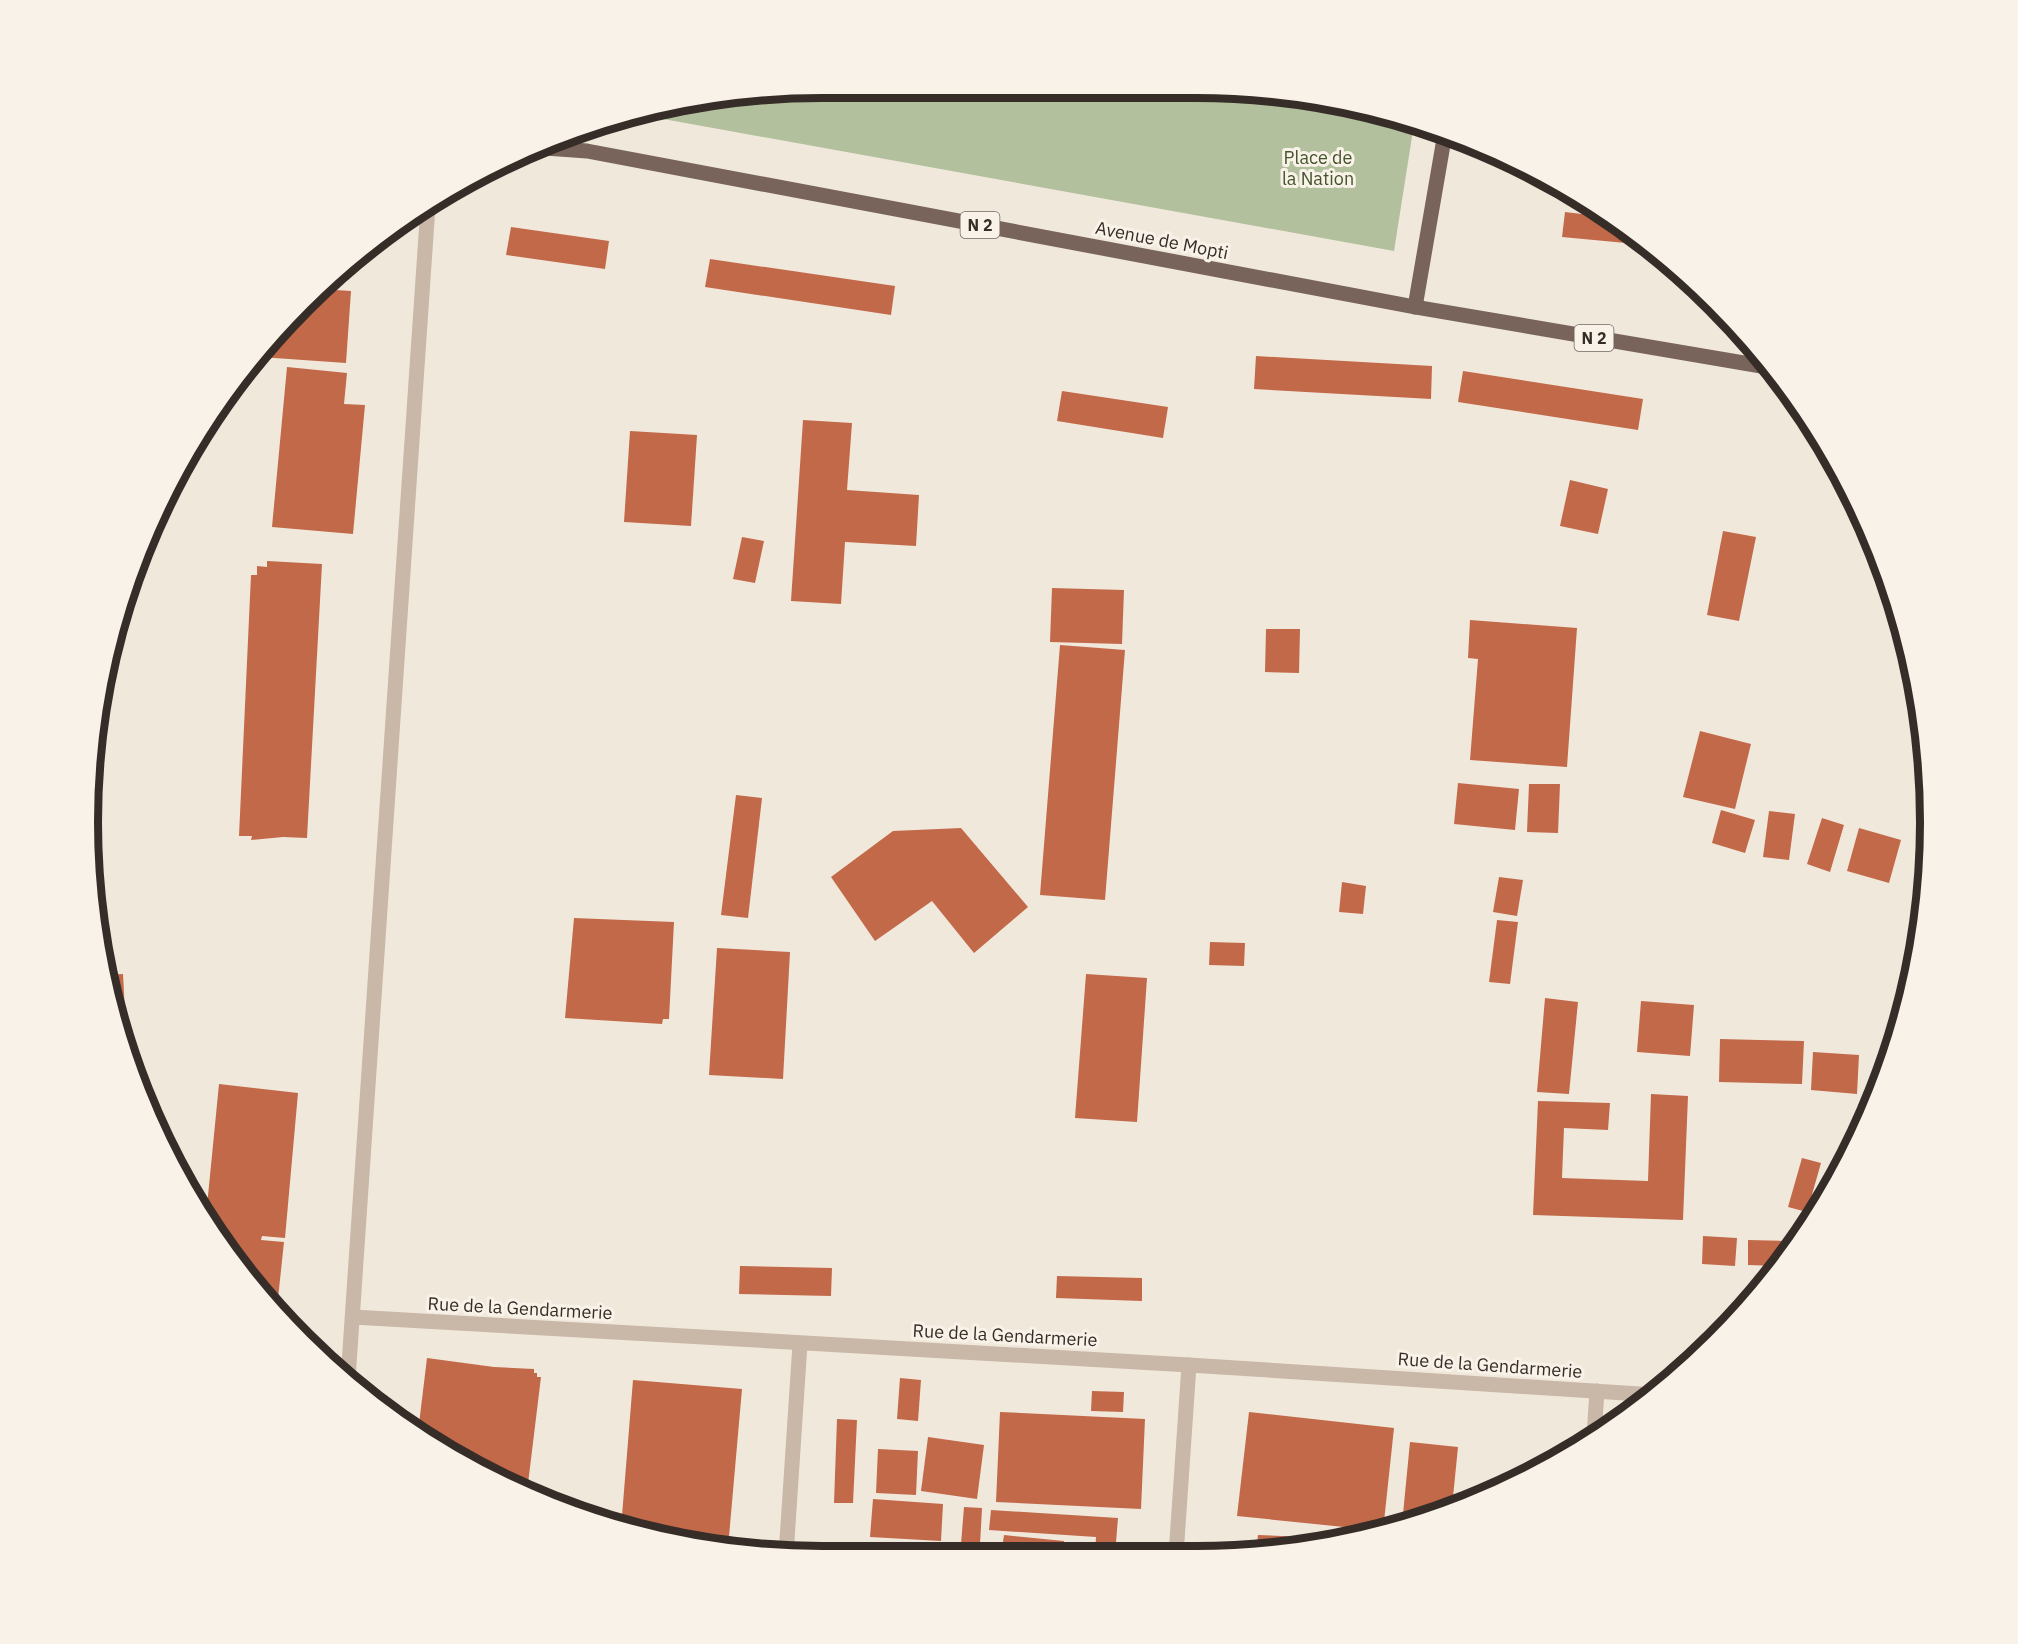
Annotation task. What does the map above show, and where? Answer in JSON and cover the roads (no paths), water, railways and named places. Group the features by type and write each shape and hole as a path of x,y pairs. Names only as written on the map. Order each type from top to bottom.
{"main road":[{"path":"1415,307 1444,142"},
{"name":"Avenue de Mopti","path":"556,149 587,151 1415,307 1758,366"}],"street":[{"path":"349,1371 427,215"},
{"name":"Rue de la Gendarmerie","path":"352,1317 1189,1365 1641,1394"},
{"path":"787,1545 800,1344"},
{"path":"1177,1546 1189,1365"},
{"path":"1595,1427 1597,1391"}],"park label":[{"name":"Place de la Nation","path":"1318,167"}]}
